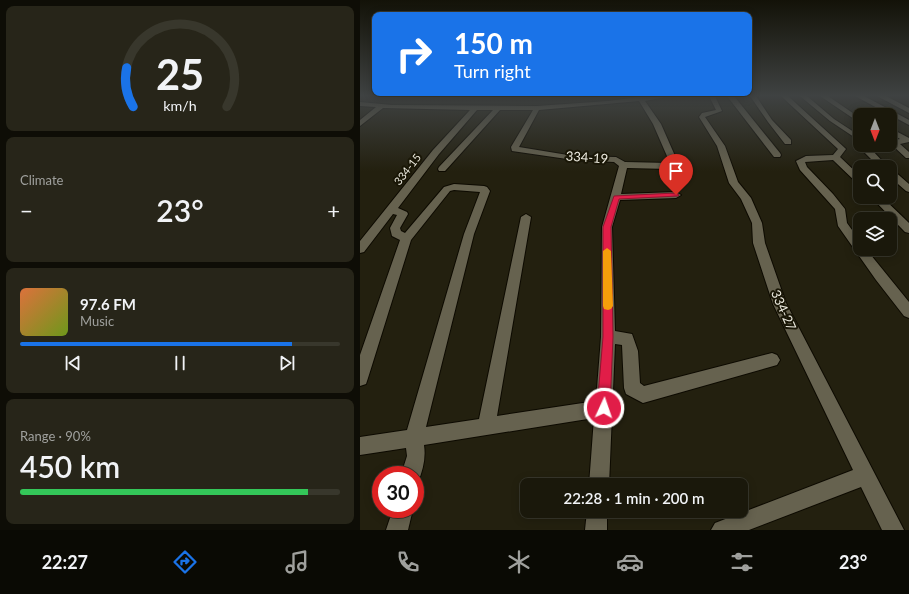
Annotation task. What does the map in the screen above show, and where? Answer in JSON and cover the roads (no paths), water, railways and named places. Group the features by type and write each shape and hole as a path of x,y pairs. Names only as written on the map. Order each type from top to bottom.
{"street":[{"name":"334-15","path":"360,249 436,152 464,121"},
{"path":"442,169 486,121"},
{"name":"334-19","path":"530,121 515,150 574,158 616,160 623,165 616,197 607,227 608,337 599,478"},
{"path":"623,165 675,165 655,121"},
{"name":"334-27","path":"704,121 721,146 734,183 746,198 757,223 759,243 780,304 893,530"},
{"path":"749,121 777,156"},
{"path":"770,121 788,142"},
{"path":"811,121 842,149 835,157 806,159 800,161 803,168 830,196 840,209 842,224 880,277 909,312"},
{"path":"833,121 853,134"},
{"path":"897,134 908,140"},
{"path":"897,142 908,140"},
{"path":"897,146 909,156"},
{"path":"869,152 877,160"},
{"path":"835,157 853,174"},
{"path":"897,178 909,189"},
{"path":"360,378 406,239 447,189 454,187 484,189 485,191 468,234 414,438 416,456 413,466"},
{"path":"616,197 676,195"},
{"path":"883,204 909,229"},
{"path":"389,211 398,211 403,214 395,228 396,233 406,239"},
{"path":"486,427 526,217"},
{"path":"608,337 627,339 630,346 630,374 632,388 643,395 772,360"},
{"path":"360,446 604,408"},
{"path":"722,530 866,475"},
{"path":"397,530 400,518"},
{"path":"596,530 597,518"}]}
